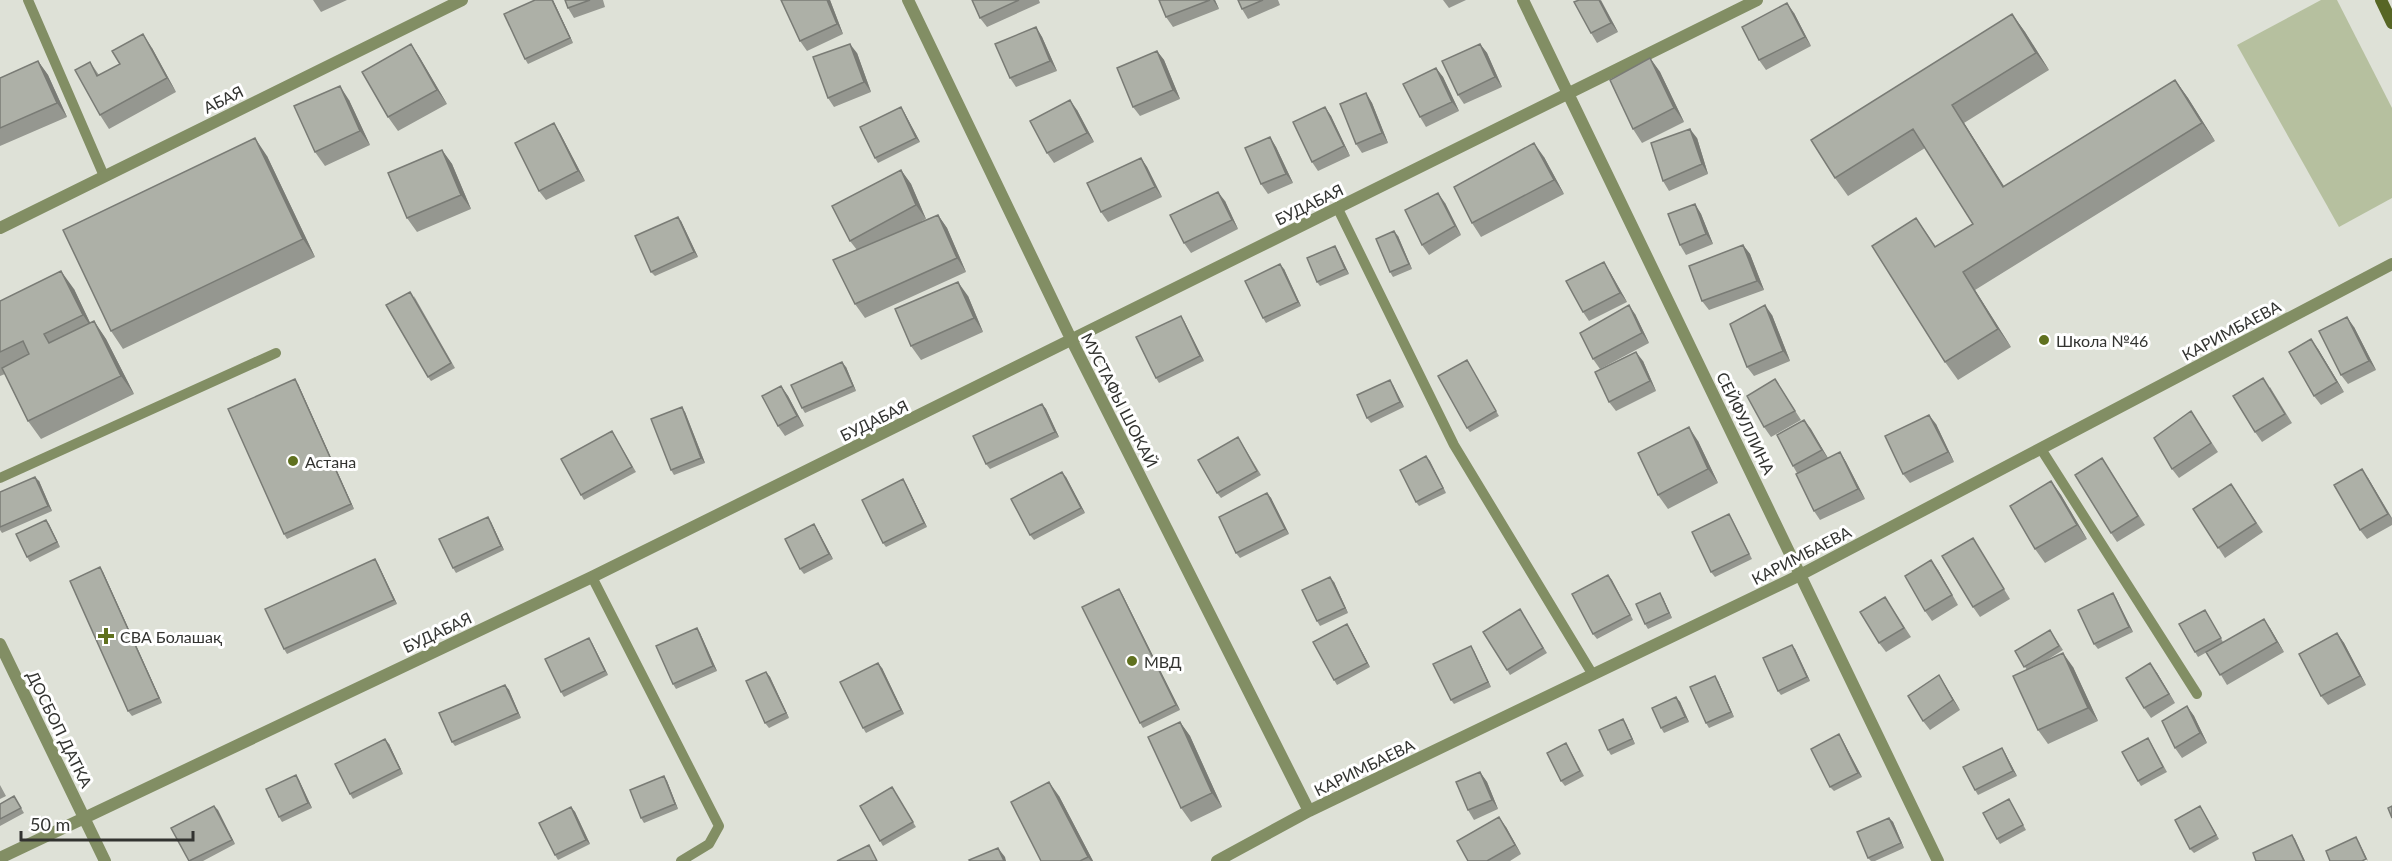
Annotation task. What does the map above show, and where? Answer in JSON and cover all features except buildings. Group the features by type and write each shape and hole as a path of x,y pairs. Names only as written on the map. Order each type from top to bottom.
{"main road":[{"path":"2381,0 2392,23"}],"street":[{"name":"АБАЯ","path":"0,228 462,0"},
{"name":"МУСТАФЫ ШОКАЙ","path":"908,0 1072,341 1309,811"},
{"name":"СЕЙФУЛЛИНА","path":"1523,0 1938,861"},
{"name":"БУДАБАЯ","path":"0,858 592,577 1757,0"},
{"name":"КАРИМБАЕВА","path":"1217,861 1309,811 1800,575 2392,264"},
{"name":"ДОСБОП ДАТКА","path":"0,644 105,861"}],"lane":[{"path":"28,0 104,176"},
{"path":"1338,208 1454,444 1593,675"},
{"path":"0,478 276,353"},
{"path":"2041,449 2197,694"},
{"path":"592,577 719,826 709,844 681,861"}],"green space":[{"path":"2321,0 2337,0 2392,108 2392,198 2339,227 2237,45"}],"place":[{"name":"Школа №46","path":"2044,340"},
{"name":"Астана","path":"293,461"},
{"name":"СВА Болашақ","path":"106,636"},
{"name":"МВД","path":"1132,661"}]}
